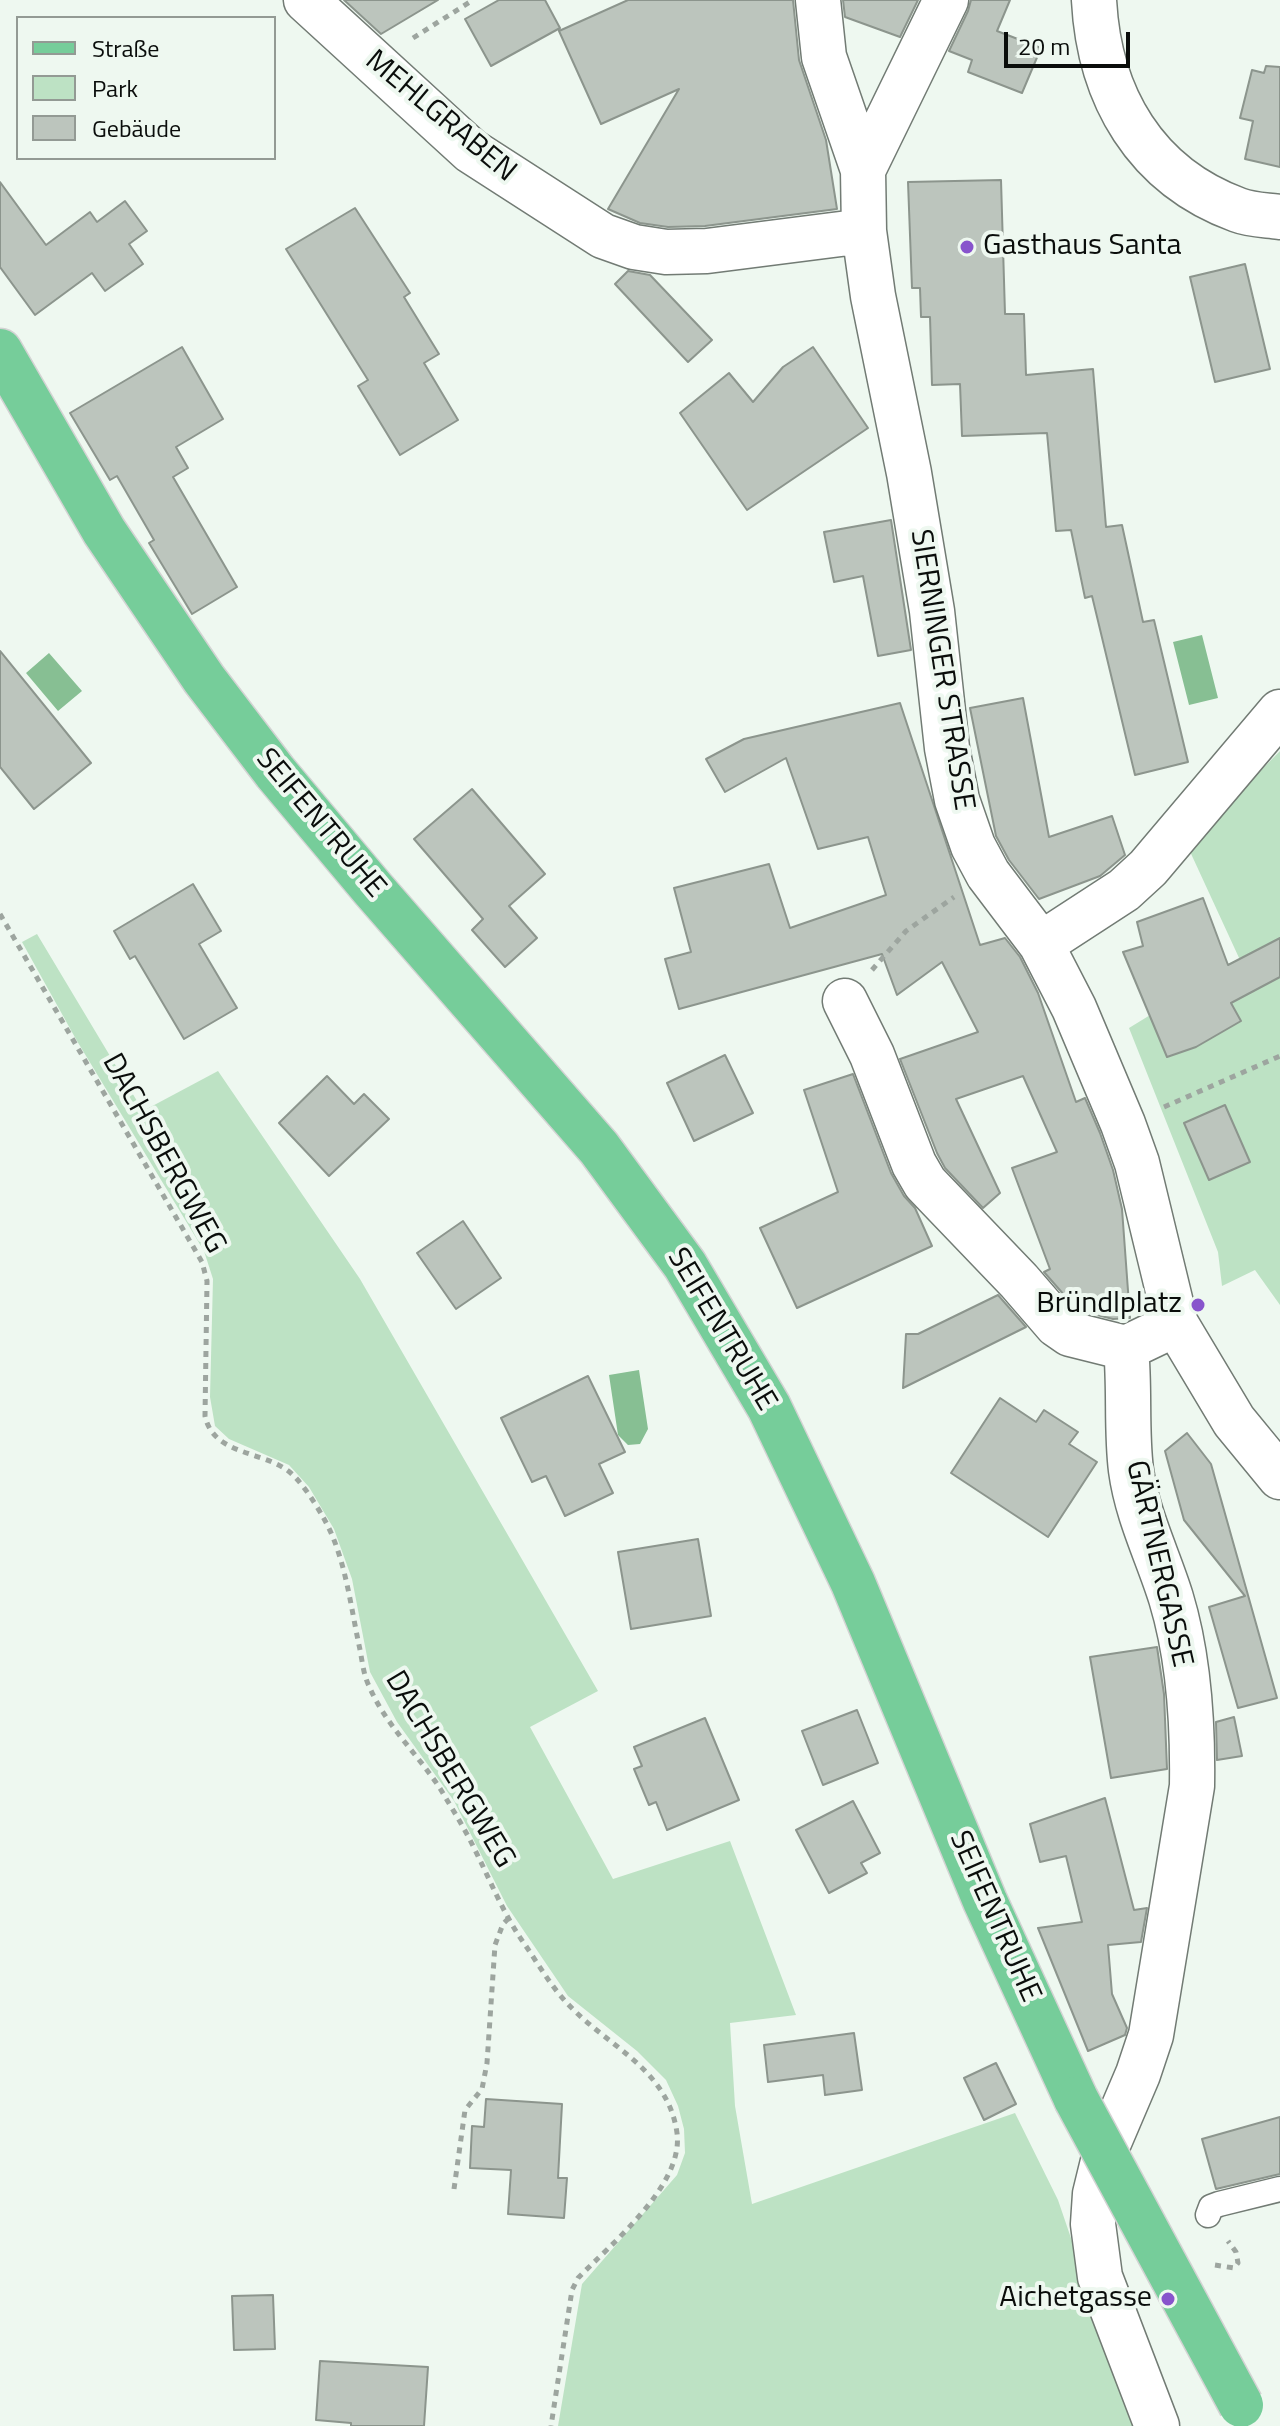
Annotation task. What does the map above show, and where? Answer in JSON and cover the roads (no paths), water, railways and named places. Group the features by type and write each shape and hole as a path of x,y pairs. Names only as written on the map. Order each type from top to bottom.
{"main road":[{"name":"SEIFENTRUHE","path":"0,351 104,531 204,679 275,772 373,889 599,1148 685,1265 769,1407 853,1583 985,1901 1076,2099 1247,2416"}],"street":[{"name":"MEHLGRABEN","path":"306,0 471,151 603,236 634,247 666,252 707,251 864,231"},
{"name":"SIERNINGER STRASSE","path":"946,0 863,170 864,231 873,296 909,473 932,611 947,748 957,800 973,846 988,874 1041,944 1074,1008 1123,1124 1137,1163 1176,1324 1234,1421 1280,1477"},
{"path":"1094,0 1103,62 1117,102 1164,168 1201,194 1241,211 1280,217"},
{"path":"818,2 824,57 863,170"},
{"path":"1041,944 1124,890 1148,868 1280,712"},
{"path":"845,1001 872,1055 914,1164 925,1183 1057,1325 1070,1334 1126,1348 1176,1324"},
{"name":"GÄRTNERGASSE","path":"1126,1348 1131,1470 1140,1510 1171,1599 1182,1646 1192,1774 1180,1866 1151,2035 1106,2149 1095,2194 1093,2224 1100,2277 1157,2426"}],"lane":[{"path":"1208,2215 1211,2207 1219,2204 1280,2189"}],"place":[{"name":"Gasthaus Santa","path":"967,247"},
{"name":"Bründlplatz","path":"1198,1305"},
{"name":"Aichetgasse","path":"1168,2299"}]}
